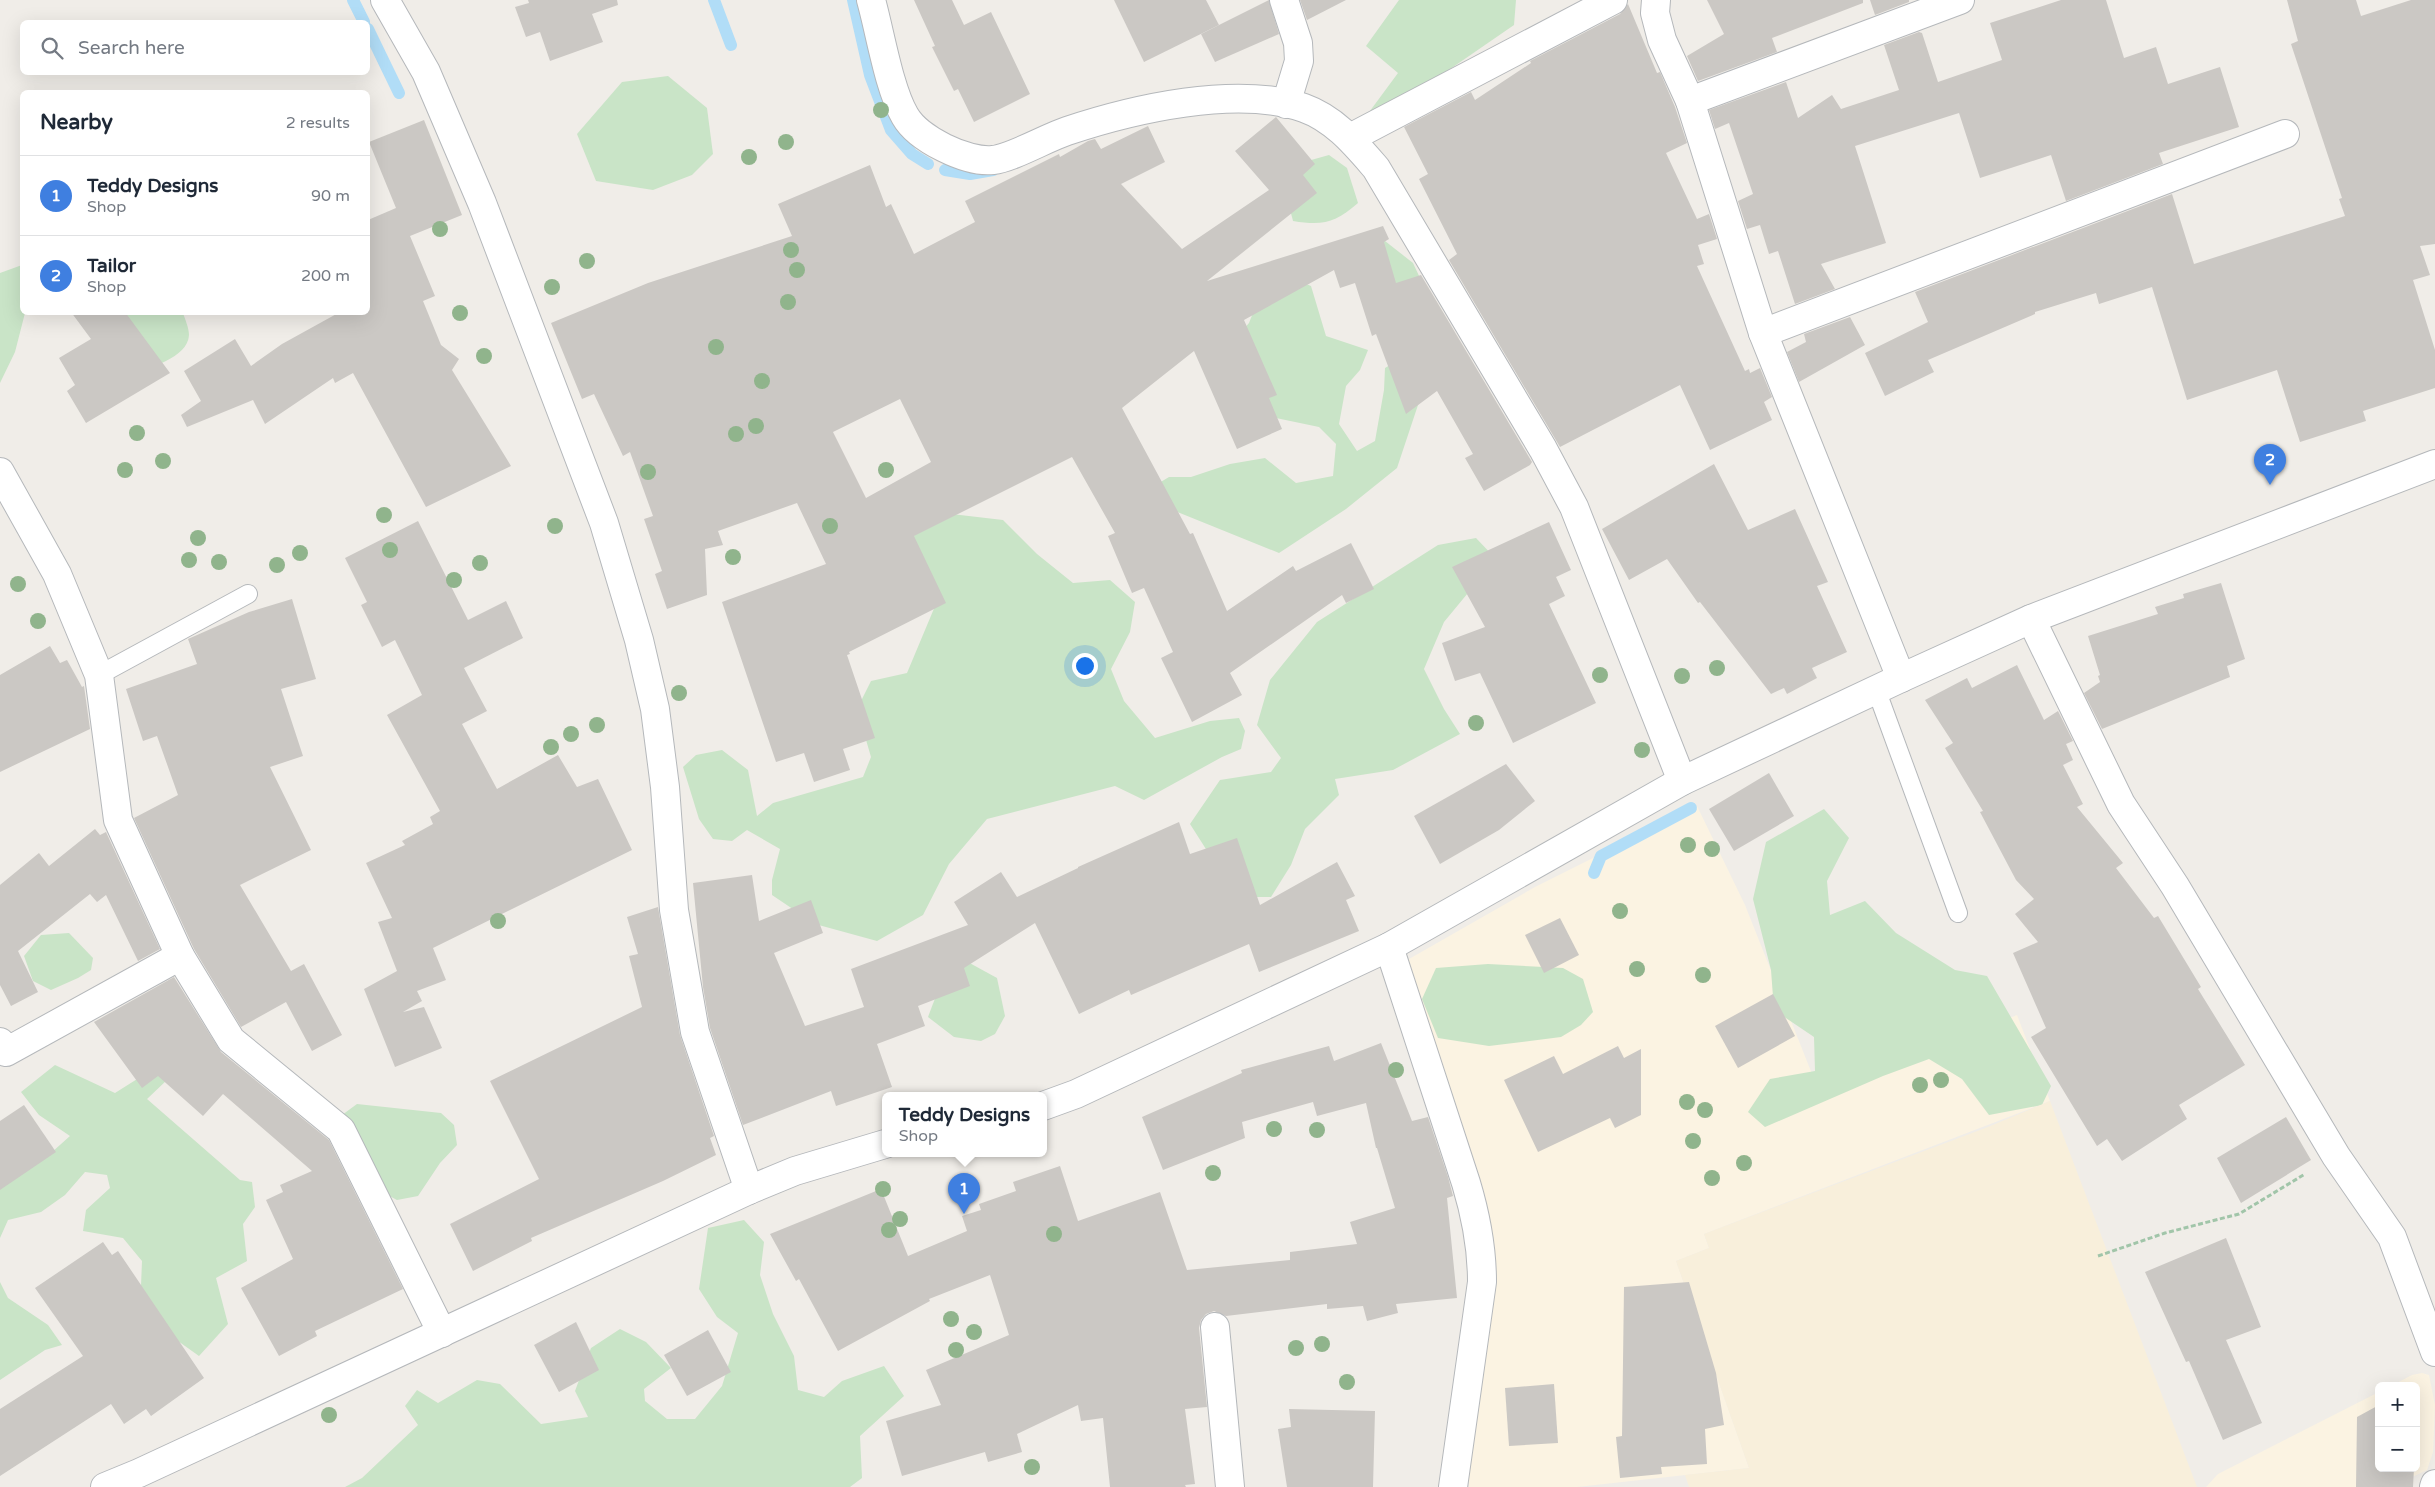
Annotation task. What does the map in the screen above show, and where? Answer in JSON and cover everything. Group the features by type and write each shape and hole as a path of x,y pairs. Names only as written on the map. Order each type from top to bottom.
{"street":[{"path":"385,0 426,72 482,203 604,523 639,640 655,709 664,787 674,910 695,1032 749,1190"},
{"path":"871,0 894,86 905,117 924,135 972,160 994,160 1103,119 1170,104 1217,100 1275,101 1305,108 1336,126 1350,138 1376,168 1543,449 1574,507 1682,781"},
{"path":"1284,0 1298,43 1299,61 1286,104"},
{"path":"1350,138 1613,0"},
{"path":"1656,0 1655,13 1662,40 1690,101 1763,333 1889,684"},
{"path":"1690,101 1960,0"},
{"path":"1763,333 2285,134"},
{"path":"1047,1105 1076,1094 1389,947 1682,781 1889,684 2031,619 2435,464"},
{"path":"0,472 57,574 99,675 118,820 180,956 231,1040 341,1130 442,1333"},
{"path":"2031,619 2121,804 2175,886 2336,1156 2392,1237 2435,1352"},
{"path":"1389,947 1477,1218 1482,1257 1482,1282 1453,1487"},
{"path":"0,1042 6,1052 180,956"},
{"path":"105,1487 143,1480 442,1333 749,1190 795,1171 882,1145"},
{"path":"1215,1327 1230,1487"}],"lane":[{"path":"99,675 248,594"},
{"path":"1889,684 1958,913"}],"path":[{"path":"2098,1256 2165,1233 2239,1214 2336,1156"}],"shaded area":[{"path":"1697,806 1745,905 1818,1089 1952,1042 2017,1015 2050,1101 1704,1234 1709,1248 1676,1261 1749,1468 1577,1487 1469,1487 1465,1419 1475,1246 1405,977 1409,959 1535,887"},
{"path":"2422,1373 2429,1375 2435,1405 2433,1452 2427,1470 2391,1487 2206,1487 2218,1474 2375,1394 2375,1472 2420,1472 2420,1382 2399,1382 2412,1375"}],"green space":[{"path":"1399,0 1516,0 1514,25 1350,138 1398,73 1366,46"},
{"path":"668,76 707,108 713,154 692,175 653,190 596,181 577,134 622,82"},
{"path":"1329,155 1347,168 1358,203 1335,219 1321,223 1293,221 1284,186 1297,164"},
{"path":"1362,239 1385,241 1413,263 1427,293 1416,310"},
{"path":"20,266 20,315 24,315 15,352 0,383 0,273"},
{"path":"1282,274 1311,286 1326,336 1368,350 1360,370 1346,386 1339,424 1357,451 1375,441 1384,390 1385,368 1405,356 1422,393 1397,468 1346,509 1279,553 1170,509 1154,486 1169,477 1191,477 1230,464 1265,458 1296,483 1333,476 1336,444 1319,427 1261,415 1226,349 1249,323 1260,295"},
{"path":"114,315 184,315 189,335 187,343 182,350 166,361 131,375"},
{"path":"943,513 1003,520 1037,554 1073,583 1110,580 1135,602 1130,632 1111,669 1124,701 1155,738 1210,721 1239,718 1245,731 1241,749 1222,757 1144,800 1115,786 987,819 949,864 923,915 877,941 815,924 772,895 772,880 780,849 747,830 732,841 713,839 699,819 683,767 696,755 722,750 748,770 757,816 773,803 863,777 871,757 857,709 871,681 907,673 938,599 894,551"},
{"path":"1476,538 1496,559 1444,622 1424,669 1444,709 1460,734 1393,770 1335,779 1339,795 1305,829 1291,865 1271,897 1246,897 1211,857 1190,824 1220,780 1271,772 1281,758 1257,725 1270,680 1317,622 1438,545"},
{"path":"1824,809 1849,838 1827,881 1830,915 1865,901 1896,933 1955,970 1987,976 2051,1086 2042,1105 1989,1115 1962,1079 1929,1059 1883,1076 1765,1127 1748,1112 1770,1079 1815,1071 1814,1037 1774,1010 1771,970 1753,899 1766,842"},
{"path":"69,933 93,958 91,970 51,990 33,981 24,956 41,935"},
{"path":"955,955 997,978 1005,1016 995,1034 981,1041 954,1037 928,1017 948,964"},
{"path":"1488,964 1563,968 1583,979 1593,1012 1581,1025 1561,1037 1489,1046 1438,1038 1422,999 1436,968"},
{"path":"161,1064 168,1079 147,1099 240,1180 252,1182 255,1207 243,1224 247,1261 216,1278 228,1324 199,1356 178,1341 141,1286 142,1261 123,1238 83,1231 86,1210 110,1188 107,1175 85,1172 65,1195 41,1212 8,1220 0,1238 0,1164 51,1153 70,1136 39,1115 21,1092 55,1065 115,1093"},
{"path":"357,1104 441,1113 454,1125 457,1145 440,1163 418,1196 397,1200 348,1174 342,1115"},
{"path":"744,1220 764,1242 760,1275 773,1314 794,1356 798,1390 824,1397 842,1381 884,1366 904,1396 860,1436 862,1478 850,1487 345,1487 362,1478 418,1425 405,1406 417,1390 438,1403 477,1380 500,1384 541,1424 588,1417 575,1391 591,1348 620,1329 646,1342 671,1368 644,1389 645,1401 667,1419 695,1419 722,1386 738,1333 717,1317 699,1289 708,1228"},
{"path":"0,1282 8,1298 48,1325 62,1345 45,1350 0,1380"}],"sand":[{"path":"2050,1101 2197,1487 1689,1487 1685,1475 1749,1468 1676,1261 1709,1248 1704,1234 1988,1127"}],"building":[{"path":"528,0 617,0 618,5 592,14 603,42 550,61 540,32 526,37 515,7 529,3"},
{"path":"914,0 952,0 964,25 991,12 1030,94 974,122 958,89 954,91 932,47 935,46"},
{"path":"1114,0 1206,0 1219,25 1144,62"},
{"path":"1269,0 1279,34 1215,62 1201,34"},
{"path":"1300,0 1346,0 1307,20"},
{"path":"1707,0 1863,0 1863,3 1772,38 1777,52 1698,81 1687,56 1724,34"},
{"path":"1870,0 1909,0 1909,2 1875,15"},
{"path":"2061,0 2106,0 2124,58 2156,47 2168,84 2220,67 2239,127 2159,153 2163,164 2066,201 2051,155 1980,178 1959,113 1855,146 1886,243 1821,264 1835,289 1795,304 1778,251 1769,254 1760,225 1747,229 1738,201 1753,194 1729,123 1715,129 1709,110 1786,82 1798,118 1832,95 1841,109 1899,90 1884,45 1919,32 1922,33 1938,82 2002,60 1990,23"},
{"path":"2287,0 2356,0 2361,16 2411,0 2435,0 2435,244 2420,246 2430,275 2413,280 2435,350 2435,388 2363,411 2366,421 2300,442 2277,370 2187,400 2152,287 2099,304 2096,293 2035,312 2035,314 1928,360 1934,372 1885,396 1865,353 1928,322 1915,292 2172,194 2194,264 2345,216 2339,199 2342,198 2291,44 2298,41"},
{"path":"1628,4 1657,73 1660,72 1675,107 1687,143 1666,153 1697,219 1709,214 1717,239 1698,245 1704,264 1697,266 1745,371 1749,369 1750,373 1760,368 1772,397 1764,402 1772,420 1710,450 1680,385 1560,447 1449,260 1457,254 1419,179 1428,174 1404,127 1471,92 1475,100 1531,63 1530,61 1620,14"},
{"path":"1276,117 1315,164 1303,175 1317,193 1207,281 1383,226 1389,239 1384,242 1396,283 1421,275 1532,462 1530,465 1484,491 1465,458 1473,454 1437,391 1406,414 1376,334 1372,336 1355,283 1340,288 1334,270 1244,320 1277,395 1269,398 1282,429 1237,449 1194,351 1122,408 1190,534 1193,533 1227,611 1293,566 1296,571 1351,543 1374,589 1346,603 1342,595 1230,673 1242,695 1192,722 1161,658 1173,652 1144,588 1132,593 1108,536 1115,533 1072,457 914,536 946,603 849,652 850,654 847,655 875,738 843,749 850,770 814,782 804,753 776,762 722,602 826,564 797,503 718,531 723,545 705,549 707,595 667,609 655,574 662,571 644,519 653,516 630,452 623,456 594,394 582,399 551,323 648,283 792,236 778,204 870,165 886,207 891,204 914,254 975,222 965,201 1059,154 1060,157 1088,141 1095,139 1101,149 1148,126 1165,162 1121,184 1182,249 1269,190 1235,151","holes":["900,399 931,462 866,498 833,432"]},
{"path":"424,120 462,215 410,236 435,296 423,301 441,345 459,359 452,370 511,466 426,507 353,373 335,383 333,378 265,424 253,400 187,427 181,415 201,401 184,371 235,339 251,366 282,344 335,315 370,315 370,219 396,208 370,142"},
{"path":"73,315 127,315 170,373 86,423 67,391 75,385 59,358 91,339"},
{"path":"1850,317 1865,345 1799,382 1787,352 1806,342 1804,334"},
{"path":"1714,464 1748,530 1795,509 1828,582 1817,586 1847,652 1812,668 1817,678 1787,694 1784,688 1771,694 1700,602 1698,603 1667,559 1629,580 1602,529"},
{"path":"418,521 468,620 506,601 523,638 464,668 487,711 462,724 497,789 558,755 577,787 598,779 632,850 433,948 446,980 417,991 422,1001 403,1012 424,1007 442,1048 395,1067 364,989 397,971 378,922 392,918 366,863 405,845 402,841 433,824 430,817 440,811 387,715 422,695 395,640 382,647 361,605 367,602 345,558"},
{"path":"1549,522 1571,570 1556,577 1565,596 1549,604 1596,703 1513,743 1480,673 1455,681 1442,643 1485,627 1452,567"},
{"path":"2221,583 2245,659 2227,666 2230,677 2102,729 2084,693 2100,682 2098,676 2100,675 2088,636 2158,614 2155,607 2184,598 2183,594"},
{"path":"292,599 316,679 281,689 303,756 270,767 311,850 240,885 291,971 304,964 342,1035 312,1051 286,1002 241,1027 194,949 134,818 178,795 157,736 143,741 126,689 197,664 188,639 249,612"},
{"path":"50,646 60,663 67,660 82,687 84,686 90,729 0,772 0,675"},
{"path":"2017,665 2044,720 2058,711 2073,741 2066,744 2073,760 2063,765 2083,804 2077,807 2123,863 2116,868 2154,918 2158,916 2201,987 2198,989 2245,1065 2179,1105 2187,1119 2122,1161 2107,1139 2097,1146 2031,1037 2046,1028 2013,953 2038,942 2015,914 2034,899 2016,880 1980,812 1983,811 1945,748 1953,743 1925,700 1967,678 1972,688"},
{"path":"1506,764 1535,801 1499,830 1440,864 1414,816"},
{"path":"1769,773 1794,816 1734,851 1709,809"},
{"path":"1179,822 1190,854 1237,838 1260,905 1337,862 1355,896 1346,900 1359,931 1259,972 1249,944 1131,995 1129,990 1079,1014 1035,923 964,968 970,986 918,1006 925,1026 877,1044 892,1087 836,1106 831,1091 743,1125 710,1028 703,987 693,883 752,875 759,921 811,900 823,933 774,953 805,1026 864,1007 851,969 968,925 954,902 1001,872 1017,897 1078,867"},
{"path":"95,829 100,835 106,832 160,949 138,961 106,895 97,902 90,894 18,951 38,992 11,1006 0,985 0,885 39,853 49,866"},
{"path":"658,907 680,1035 714,1136 710,1138 716,1155 663,1181 531,1238 532,1241 473,1271 450,1224 539,1179 490,1081 642,1007 629,956 638,954 627,917"},
{"path":"1560,918 1579,955 1544,973 1525,935"},
{"path":"174,977 221,1052 329,1140 403,1289 315,1331 317,1336 279,1356 241,1288 293,1259 266,1200 283,1192 280,1185 312,1171 223,1094 203,1116 158,1076 142,1088 94,1022"},
{"path":"1773,994 1795,1036 1738,1068 1715,1026"},
{"path":"1381,1043 1412,1121 1428,1117 1448,1177 1453,1196 1447,1198 1457,1298 1396,1304 1398,1313 1367,1321 1363,1306 1327,1309 1327,1304 1226,1316 1214,1311 1206,1314 1201,1320 1199,1328 1207,1407 1185,1409 1195,1484 1185,1485 1186,1487 1110,1487 1103,1418 1081,1421 1078,1405 1017,1434 1022,1452 988,1462 985,1452 902,1476 886,1421 941,1405 926,1370 1009,1335 990,1275 929,1299 930,1301 838,1351 799,1279 796,1281 770,1234 881,1189 908,1256 967,1231 962,1216 981,1210 979,1204 1016,1191 1013,1182 1060,1166 1078,1221 1160,1192 1187,1270 1290,1260 1290,1252 1357,1244 1350,1222 1395,1208 1376,1148 1366,1103 1317,1116 1313,1102 1242,1122 1245,1138 1163,1170 1142,1117 1242,1073 1241,1070 1329,1046 1334,1061"},
{"path":"1618,1046 1624,1058 1641,1049 1641,1115 1615,1128 1610,1118 1538,1152 1504,1080 1554,1056 1563,1074"},
{"path":"24,1105 56,1152 0,1190 0,1121"},
{"path":"2286,1117 2311,1160 2241,1203 2217,1158"},
{"path":"2226,1238 2261,1327 2226,1340 2262,1423 2223,1440 2189,1361 2186,1362 2145,1272"},
{"path":"103,1242 112,1255 118,1251 204,1378 151,1416 146,1409 124,1424 111,1404 0,1476 0,1409 83,1356 35,1288"},
{"path":"1689,1282 1716,1373 1724,1425 1705,1429 1707,1464 1661,1467 1662,1474 1620,1478 1616,1437 1622,1436 1624,1287"},
{"path":"576,1322 599,1370 559,1392 534,1345"},
{"path":"708,1330 731,1372 687,1396 664,1355"},
{"path":"1554,1384 1558,1443 1509,1446 1505,1388"},
{"path":"2375,1407 2375,1472 2414,1472 2413,1487 2356,1487 2357,1417"},
{"path":"1289,1409 1375,1411 1373,1487 1287,1487 1278,1429 1291,1427"}],"waterway":[{"path":"353,0 363,20"},
{"path":"714,0 731,45"},
{"path":"853,0 870,75 891,130 912,154 928,164"},
{"path":"370,33 399,93"},
{"path":"945,170 970,174 993,170"},
{"path":"1594,873 1601,856 1691,808"}],"place":[{"name":"Tailor","path":"2270,485"},
{"name":"Teddy Designs","path":"964,1214"}]}
